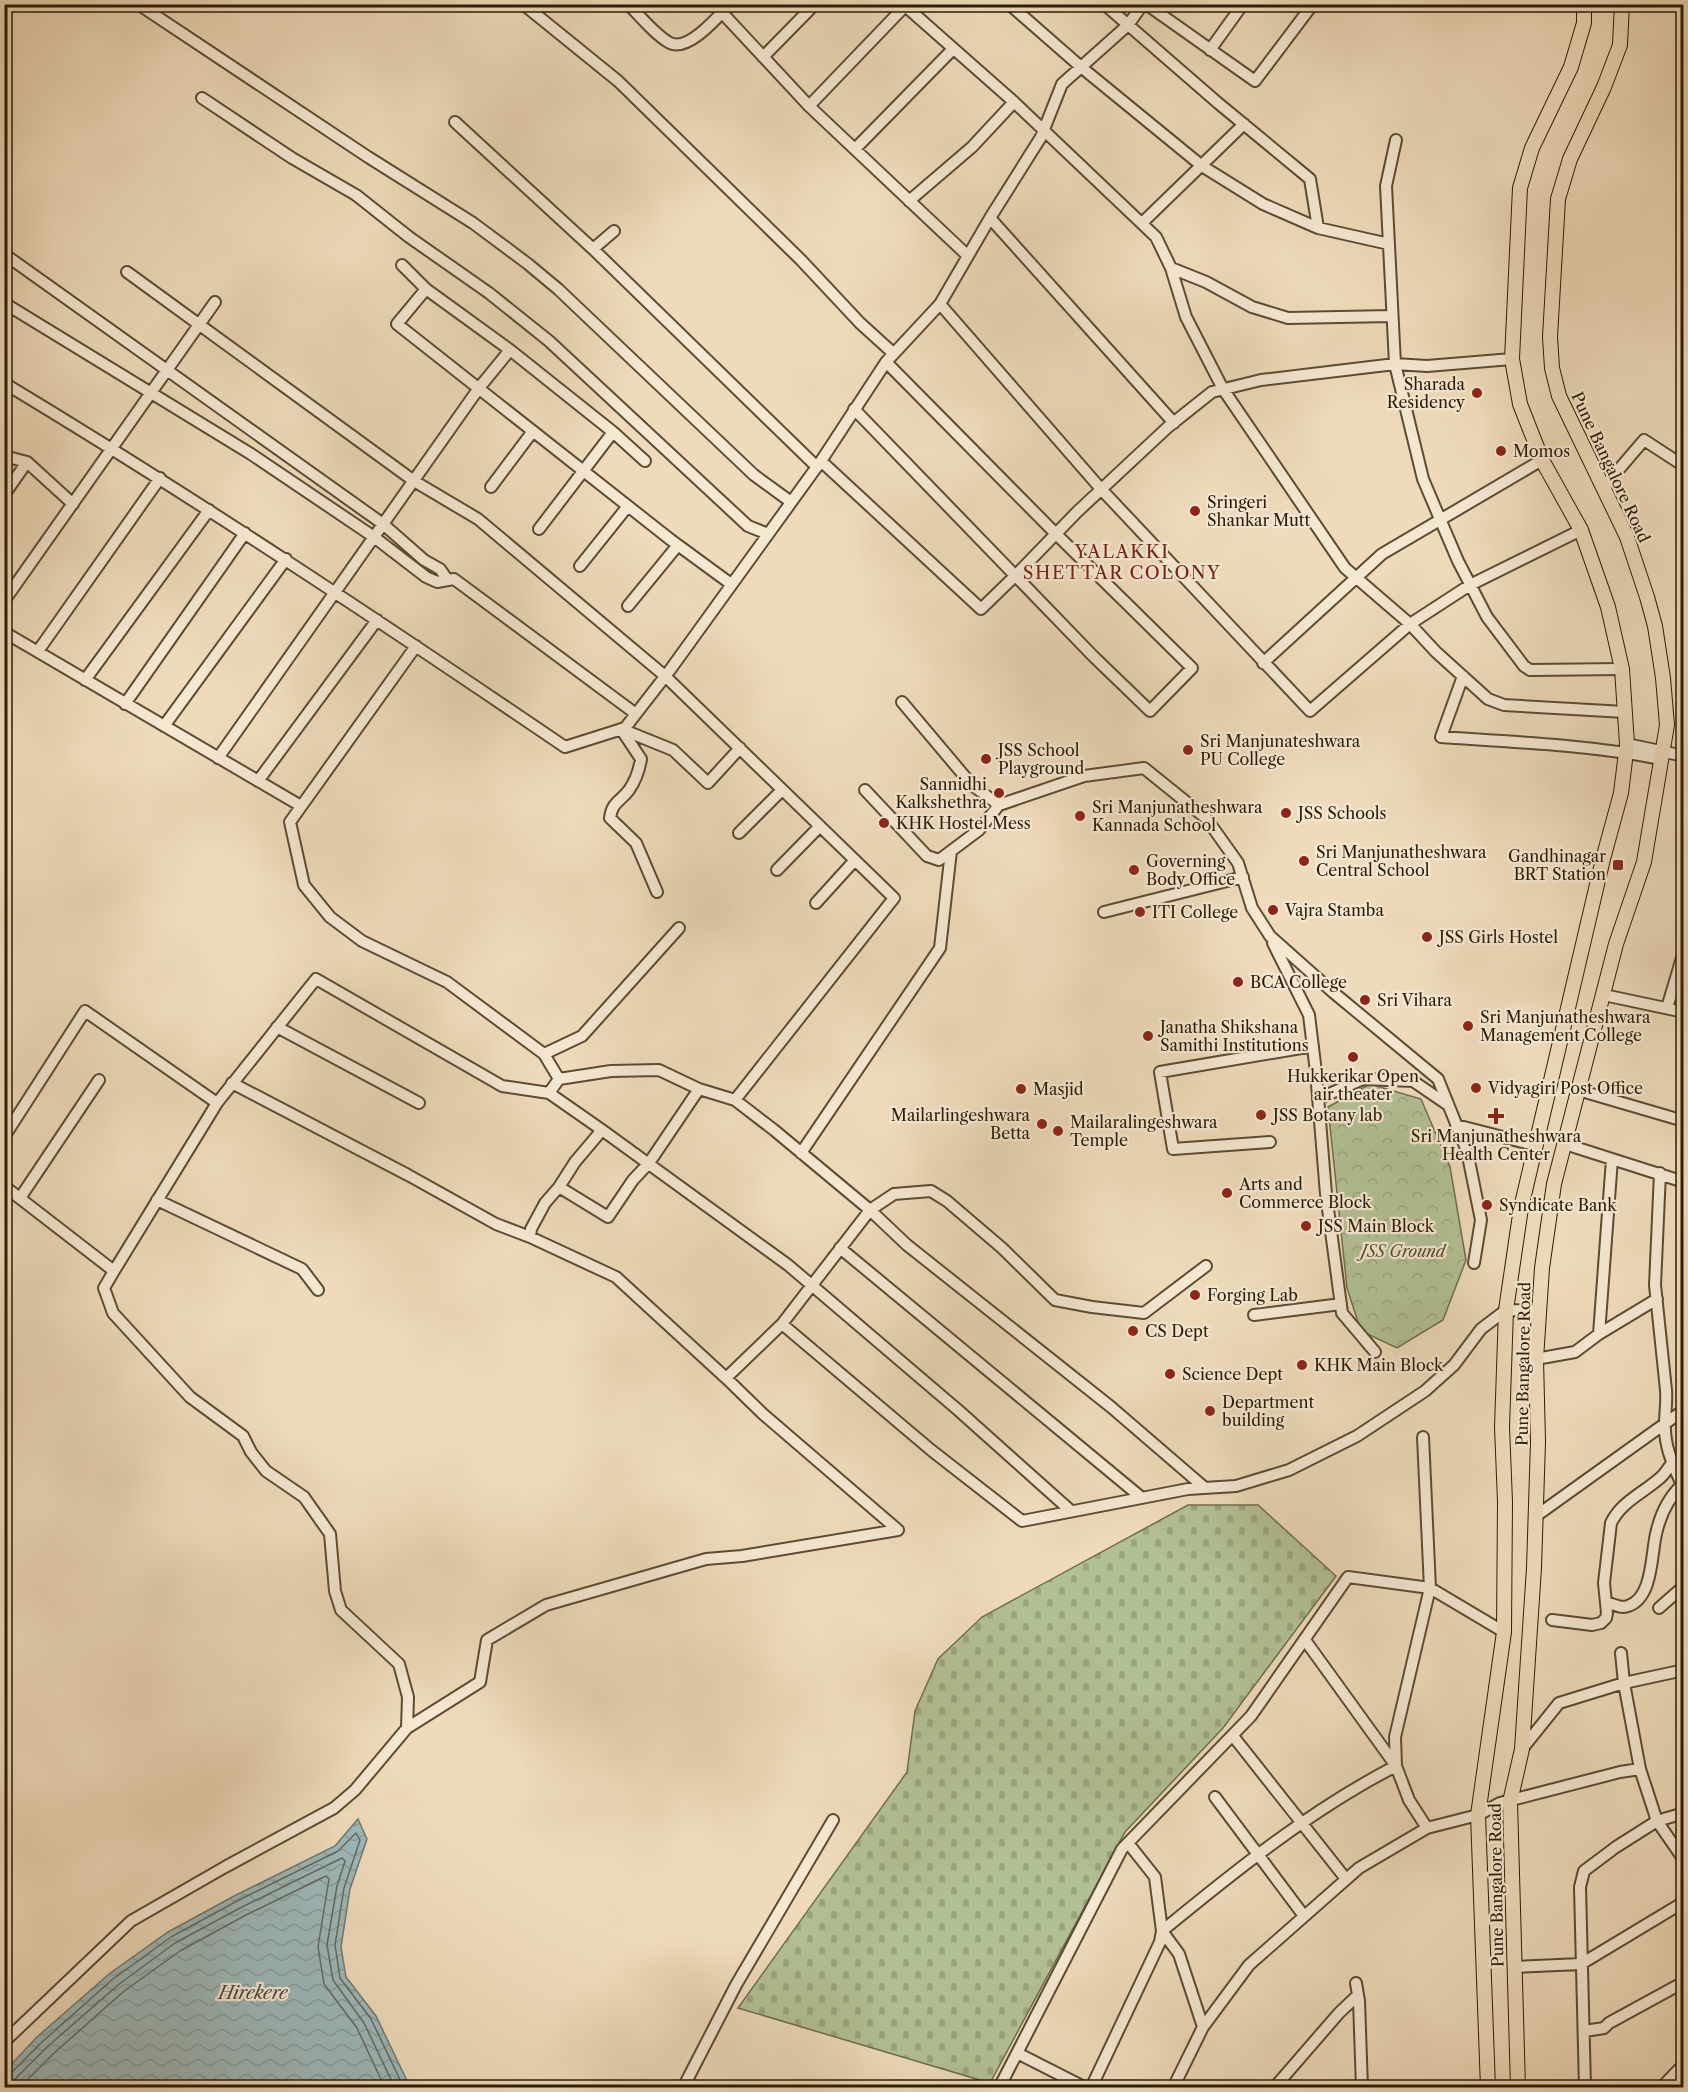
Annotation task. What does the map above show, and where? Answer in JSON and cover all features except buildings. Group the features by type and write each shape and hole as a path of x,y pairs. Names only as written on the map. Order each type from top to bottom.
{"main road":[{"name":"Pune Bangalore Road","path":"1488,2088 1478,1815 1504,1632 1505,1502 1502,1427 1506,1310 1521,1209 1534,1145 1563,1036 1603,859 1621,793 1626,748 1622,669 1608,607 1581,530 1542,460 1520,404 1512,359 1520,188 1532,148 1571,67 1584,23 1584,4"},
{"name":"Pune Bangalore Road","path":"1518,2088 1510,1802 1522,1749 1536,1516 1538,1311 1554,1184 1616,944 1644,862 1667,725 1655,626 1647,597 1627,537 1559,396 1552,368 1550,338 1558,199 1570,159 1604,87 1620,45 1622,4"}],"street":[{"path":"138,4 359,151 473,223 528,264 558,289 754,475 791,502"},
{"path":"523,4 618,81 890,357 1055,533 1192,668 1149,711 854,409"},
{"path":"628,4 662,37 670,43 679,45 690,42 730,4"},
{"path":"714,4 809,106 968,255"},
{"path":"763,57 815,4"},
{"path":"1009,4 1081,67 1202,166 1263,204 1318,228 1389,244"},
{"path":"1104,4 1310,179 1318,228"},
{"path":"4,382 113,448 336,591 565,747 625,728 665,676 819,464 890,357 940,304 1044,130 1062,84 1128,25 1144,4 1255,81 1313,4"},
{"path":"1210,50 1243,4"},
{"path":"809,106 904,5 1014,102 1156,237 1171,268 1186,317 1223,388 1345,568 1410,624 1436,652 1488,699 1504,705 1625,712"},
{"path":"855,149 953,49"},
{"path":"202,98 292,158 356,195 409,237 489,293 549,341 748,526 768,534"},
{"path":"909,201 972,147 1014,102"},
{"path":"455,122 594,249 819,464 981,609 1101,489 1212,392 1261,380 1395,364 1427,366 1512,359"},
{"path":"1142,223 1244,124"},
{"path":"1396,140 1386,186 1395,364 1423,479 1440,519 1470,585 1501,638 1524,666 1530,670 1622,669"},
{"path":"990,218 1174,423"},
{"path":"594,249 614,231"},
{"path":"4,254 383,524 424,560 440,569 447,579"},
{"path":"402,265 426,289 510,351 613,432 645,461"},
{"path":"1171,268 1206,282 1252,307 1288,318 1392,316"},
{"path":"127,272 414,481 478,519 665,676 894,898 735,1100"},
{"path":"426,289 397,324 730,584"},
{"path":"4,601 214,302"},
{"path":"4,303 251,454 374,537 426,577 437,582 454,579 636,714"},
{"path":"940,304 1101,489 1310,711 1410,624 1470,585 1581,530"},
{"path":"218,758 479,388 510,351"},
{"path":"491,487 533,431"},
{"path":"539,529 613,432"},
{"path":"1603,488 1644,440 1683,466"},
{"path":"4,456 27,462 73,504"},
{"path":"1263,663 1382,554 1542,460"},
{"path":"4,495 27,462"},
{"path":"38,651 160,478"},
{"path":"580,566 628,506"},
{"path":"85,680 209,510"},
{"path":"125,704 244,533"},
{"path":"628,606 678,545"},
{"path":"164,726 286,559"},
{"path":"258,781 377,620"},
{"path":"4,632 301,806"},
{"path":"416,646 290,822 304,885 330,917 362,941 447,982 544,1054 559,1079"},
{"path":"1463,676 1441,737 1626,748 1662,756 1683,756"},
{"path":"902,702 972,785 999,805"},
{"path":"621,729 673,750 708,783 740,748"},
{"path":"621,729 640,759 639,772 628,792 611,808 609,818 636,843 657,892"},
{"path":"865,790 927,856 939,860 979,830 999,805 1084,776 1144,768 1206,818 1238,863 1252,908 1270,936 1309,1015 1326,1194 1342,1313 1375,1352"},
{"path":"739,833 782,790"},
{"path":"777,870 820,826"},
{"path":"801,1153 940,948 951,851"},
{"path":"816,903 855,860"},
{"path":"1104,912 1243,877"},
{"path":"544,1054 582,1036 678,928"},
{"path":"1270,936 1334,993 1438,1079 1467,1151 1480,1220 1474,1263"},
{"path":"1666,1008 1683,951"},
{"path":"407,1728 408,1696 399,1664 341,1610 335,1591 330,1534 304,1497 266,1471 251,1452 243,1436 190,1397 113,1313 104,1288 217,1103 316,979 502,1086 549,1093 602,1130 788,1265 958,1410 1071,1511"},
{"path":"1604,995 1683,1012"},
{"path":"4,1137 86,1011 217,1103"},
{"path":"278,1027 418,1102"},
{"path":"1270,1142 1173,1149 1160,1072 1313,1047"},
{"path":"549,1093 559,1079 611,1071 658,1070 699,1089 735,1100 870,1210 907,1245 1112,1407 1205,1488"},
{"path":"1318,1099 1363,1079 1413,1082 1448,1105"},
{"path":"20,1198 99,1080"},
{"path":"4,2042 131,1922 225,1867 334,1808 355,1790 407,1728 480,1682 487,1640 546,1605 706,1559 742,1556 898,1530 763,1414 616,1277 530,1237 496,1224 232,1083"},
{"path":"559,1187 608,1217 633,1180 649,1164 699,1089"},
{"path":"1578,1090 1683,1120"},
{"path":"1456,1125 1534,1145"},
{"path":"530,1237 531,1228 545,1203 559,1187 574,1162 602,1130"},
{"path":"1565,1144 1683,1182"},
{"path":"1599,1334 1612,1159"},
{"path":"1606,1602 1622,1607 1630,1606 1640,1598 1649,1578 1656,1533 1663,1512 1668,1501 1683,1484 1667,1449 1665,1424 1667,1398 1655,1285 1660,1173"},
{"path":"4,1186 114,1271"},
{"path":"726,1378 782,1324 870,1210 894,1194 930,1191 947,1201 1002,1248 1055,1300 1144,1313 1206,1266"},
{"path":"157,1200 302,1269 318,1290"},
{"path":"840,1248 1142,1498"},
{"path":"1536,1359 1575,1352 1599,1334 1657,1299"},
{"path":"1254,1315 1341,1304"},
{"path":"782,1324 931,1450 1022,1521 1188,1489 1236,1486 1289,1470 1357,1436 1425,1391 1454,1365 1481,1329 1506,1310 1538,1311"},
{"path":"1536,1516 1683,1410"},
{"path":"1396,1766 1395,1737 1430,1588 1423,1437"},
{"path":"1552,1620 1592,1625 1601,1623 1607,1613 1604,1583 1611,1523 1614,1516 1624,1505 1662,1477 1672,1463"},
{"path":"999,2088 1122,1849 1251,1716 1348,1577 1430,1588 1504,1632"},
{"path":"1659,1608 1683,1586"},
{"path":"1305,1640 1396,1766 1409,1800 1427,1828"},
{"path":"1621,1653 1624,1683 1640,1769 1657,1821 1683,1860"},
{"path":"1522,1749 1559,1703 1624,1683 1683,1670"},
{"path":"1233,1736 1346,1879"},
{"path":"1162,1931 1233,1873 1357,1786 1396,1766"},
{"path":"1173,2088 1203,2027 1249,1965 1359,1868 1427,1828 1478,1815 1500,1803 1620,1772 1640,1769"},
{"path":"1215,1797 1304,1916"},
{"path":"1585,2088 1580,1887 1584,1871 1657,1821 1683,1813"},
{"path":"683,2088 736,1985 833,1820"},
{"path":"1017,2053 1089,2088 1160,1942 1162,1931 1155,1877 1128,1843"},
{"path":"1514,1967 1581,1964 1683,1902"},
{"path":"1162,1931 1179,1954 1203,2027"},
{"path":"1585,2031 1604,2028 1609,2023 1683,1982"},
{"path":"1356,1983 1362,2088"},
{"path":"1274,2088 1339,2013 1358,1995"},
{"path":"1661,2088 1683,2064"}],"green space":[{"name":"JSS Ground","path":"1370,1084 1421,1099 1450,1167 1466,1260 1443,1320 1397,1348 1361,1331 1347,1288 1328,1107"},
{"path":"1188,1505 1258,1505 1336,1576 1223,1728 1125,1832 990,2083 738,2008 907,1772 915,1711 938,1659 982,1617"}],"water":[{"name":"Hirekere","path":"358,1819 367,1839 350,1889 341,1947 346,1977 376,2016 410,2087 5,2087 6,2070 37,2037 109,1974 168,1932 335,1846"}],"place":[{"name":"Sharada Residency","path":"1477,393"},
{"name":"Momos","path":"1501,451"},
{"name":"Sringeri Shankar Mutt","path":"1195,511"},
{"name":"Sri Manjunateshwara PU College","path":"1188,750"},
{"name":"JSS School Playground","path":"986,759"},
{"name":"Sannidhi Kalkshethra","path":"999,793"},
{"name":"JSS Schools","path":"1286,813"},
{"name":"Sri Manjunatheshwara Kannada School","path":"1080,816"},
{"name":"KHK Hostel Mess","path":"884,823"},
{"name":"Sri Manjunatheshwara Central School","path":"1304,861"},
{"name":"Gandhinagar BRT Station","path":"1618,865"},
{"name":"Governing Body Office","path":"1134,870"},
{"name":"Vajra Stamba","path":"1273,910"},
{"name":"ITI College","path":"1140,912"},
{"name":"JSS Girls Hostel","path":"1427,937"},
{"name":"BCA College","path":"1238,982"},
{"name":"Sri Vihara","path":"1365,1000"},
{"name":"Sri Manjunatheshwara Management College","path":"1468,1026"},
{"name":"Janatha Shikshana Samithi Institutions","path":"1148,1036"},
{"name":"Hukkerikar Open air theater","path":"1353,1057"},
{"name":"Vidyagiri Post Office","path":"1476,1088"},
{"name":"Masjid","path":"1021,1089"},
{"name":"JSS Botany lab","path":"1261,1115"},
{"name":"Sri Manjunatheshwara Health Center","path":"1496,1116"},
{"name":"Mailarlingeshwara Betta","path":"1042,1124"},
{"name":"Mailaralingeshwara Temple","path":"1058,1131"},
{"name":"Arts and Commerce Block","path":"1227,1193"},
{"name":"Syndicate Bank","path":"1487,1205"},
{"name":"JSS Main Block","path":"1306,1226"},
{"name":"Forging Lab","path":"1195,1295"},
{"name":"CS Dept","path":"1133,1331"},
{"name":"KHK Main Block","path":"1302,1365"},
{"name":"Science Dept","path":"1170,1374"},
{"name":"Department building","path":"1210,1411"}],"district":[{"name":"YALAKKI SHETTAR COLONY","path":"1122,562"}]}
